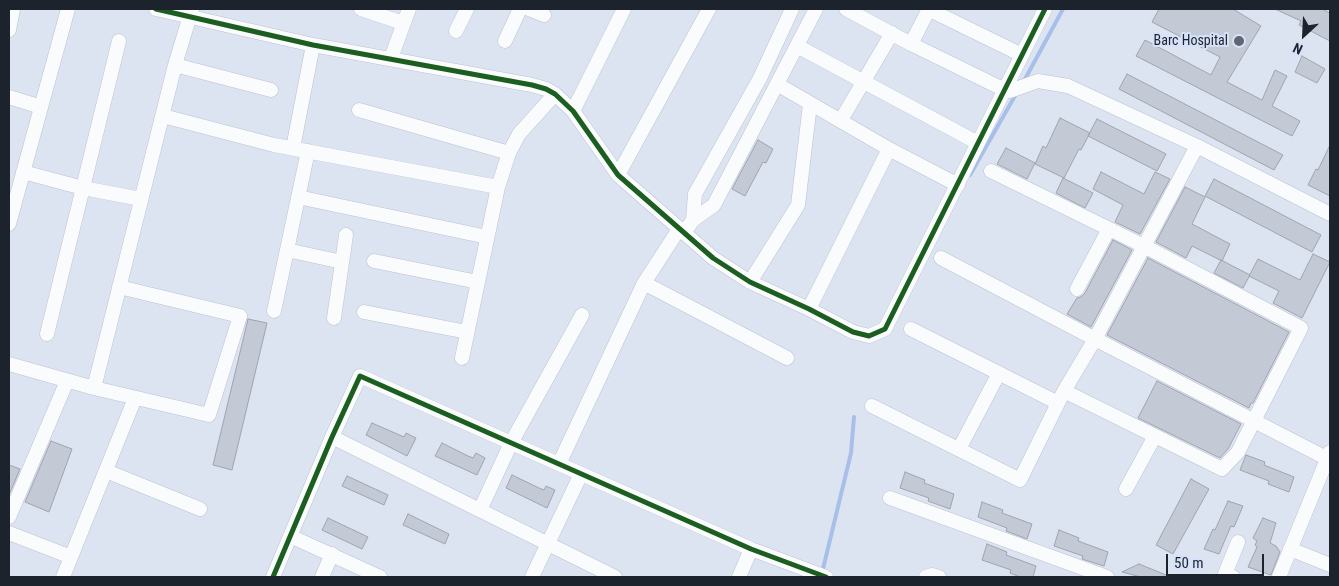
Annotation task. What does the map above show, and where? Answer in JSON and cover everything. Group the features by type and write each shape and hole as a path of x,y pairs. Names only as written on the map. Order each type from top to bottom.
{"street":[{"path":"9,30 13,9"},
{"path":"9,224 68,9"},
{"path":"156,9 191,13 313,45 532,85 555,94 573,111 618,175 728,269 750,282 853,332 869,336 885,329 978,143 1007,91 1022,55 1045,9"},
{"path":"391,58 409,9"},
{"path":"456,31 467,9"},
{"path":"505,41 520,9"},
{"path":"529,9 544,15"},
{"path":"573,111 624,9"},
{"path":"618,175 709,9"},
{"path":"693,220 695,194 760,78 792,9"},
{"path":"559,464 644,283 682,231 693,220 714,205 816,9"},
{"path":"846,9 911,44 1007,91 1038,81 1068,86 1197,146 1330,214"},
{"path":"911,44 929,9 1022,55"},
{"path":"365,10 403,23"},
{"path":"94,388 175,65 191,13"},
{"path":"841,120 892,33"},
{"path":"47,334 119,40"},
{"path":"293,148 313,45"},
{"path":"796,46 978,143"},
{"path":"175,65 271,90"},
{"path":"777,84 889,149 958,185"},
{"path":"462,358 498,187 509,153 519,134 555,94"},
{"path":"9,97 41,106"},
{"path":"750,282 798,205 810,104"},
{"path":"359,110 509,153"},
{"path":"162,116 293,148 498,187"},
{"path":"872,406 1020,480 1061,397 1095,339 1197,146"},
{"path":"809,309 889,149"},
{"path":"274,311 308,151"},
{"path":"23,172 83,188 142,199"},
{"path":"912,329 999,373 1155,436 1222,469 1238,452 1301,328 1144,246 991,172"},
{"path":"298,197 487,236"},
{"path":"1077,289 1109,229"},
{"path":"334,318 346,235"},
{"path":"287,250 342,262"},
{"path":"941,258 1254,421 1329,457 1279,577"},
{"path":"374,262 478,282"},
{"path":"644,283 788,358"},
{"path":"9,366 209,415 240,316 119,287"},
{"path":"364,312 467,332"},
{"path":"480,510 511,443 582,315"},
{"path":"959,449 999,373"},
{"path":"273,577 360,376 752,549 826,577"},
{"path":"9,517 67,381"},
{"path":"63,577 135,398"},
{"path":"1126,489 1155,436"},
{"path":"332,437 615,577"},
{"path":"106,472 200,509"},
{"path":"532,577 581,474"},
{"path":"890,498 1107,577"},
{"path":"290,536 380,577"},
{"path":"10,538 71,557"},
{"path":"1233,577 1224,574 1238,542"},
{"path":"739,577 752,549"},
{"path":"1290,549 1330,565"},
{"path":"322,577 332,554"}],"building":[{"path":"1159,9 1233,9 1261,26 1227,82 1262,100 1275,70 1287,76 1272,106 1300,121 1292,136 1136,56 1145,40 1211,75 1220,57 1152,22"},
{"path":"1275,9 1322,9 1330,13 1330,41 1299,25 1301,21"},
{"path":"1302,56 1325,69 1317,83 1295,72"},
{"path":"1127,74 1283,155 1274,170 1119,89"},
{"path":"1060,118 1090,133 1081,150 1079,149 1064,178 1035,164 1043,146 1046,148"},
{"path":"1097,119 1166,154 1157,171 1088,136"},
{"path":"758,140 773,149 766,163 763,162 745,196 732,189"},
{"path":"1330,145 1330,196 1308,185 1316,169 1318,170"},
{"path":"1006,148 1035,163 1027,179 997,164"},
{"path":"1101,172 1144,194 1155,172 1170,179 1140,234 1115,222 1123,205 1093,189"},
{"path":"1063,178 1093,193 1085,208 1056,193"},
{"path":"1214,179 1321,235 1312,252 1205,196"},
{"path":"1185,187 1205,197 1192,224 1230,244 1222,261 1192,246 1186,258 1156,242"},
{"path":"1113,240 1132,250 1091,327 1067,314 1077,298 1085,293"},
{"path":"1313,254 1330,262 1302,318 1273,303 1279,291 1249,276 1258,259 1300,280"},
{"path":"1148,258 1289,332 1249,408 1107,335"},
{"path":"1221,260 1250,275 1243,288 1214,273"},
{"path":"248,319 267,323 232,470 213,465"},
{"path":"1157,381 1241,424 1228,449 1220,458 1138,418"},
{"path":"372,423 404,437 406,433 416,438 407,456 366,435"},
{"path":"51,441 72,449 49,512 25,502"},
{"path":"442,443 473,458 476,453 485,458 477,475 435,456"},
{"path":"1246,455 1265,462 1264,465 1294,477 1289,492 1268,484 1269,481 1240,470"},
{"path":"9,465 20,469 9,495"},
{"path":"905,472 925,480 924,483 954,494 950,509 928,501 929,498 900,488"},
{"path":"512,475 544,490 546,486 555,490 547,508 506,488"},
{"path":"347,476 388,495 384,505 342,486"},
{"path":"1191,479 1209,489 1173,554 1156,545"},
{"path":"1228,501 1243,506 1234,527 1231,526 1219,554 1204,549"},
{"path":"982,502 1003,510 1002,513 1032,524 1027,539 1006,531 1007,528 978,517"},
{"path":"408,514 449,534 445,544 403,525"},
{"path":"328,518 368,537 362,549 322,530"},
{"path":"1263,518 1276,523 1270,543 1276,546 1280,552 1271,575 1248,567 1257,547 1255,545 1257,541 1253,538"},
{"path":"1059,530 1079,538 1078,541 1108,552 1104,566 1082,559 1083,556 1054,546"},
{"path":"987,544 1007,552 1006,555 1036,566 1033,577 1020,577 1010,573 1011,570 982,560"},
{"path":"1139,564 1171,577 1141,577 1122,572"}],"waterway":[{"path":"1024,81 1063,9"},
{"path":"970,175 1016,94"},
{"path":"822,573 851,453 854,417"}],"cycle path":[{"path":"156,9 313,45 546,89 555,94 573,111 618,175 713,258 750,282 853,332 869,336 885,329 1045,9"},
{"path":"273,577 360,376 751,549 826,577"}],"place":[{"name":"Barc Hospital","path":"1239,41"}]}
